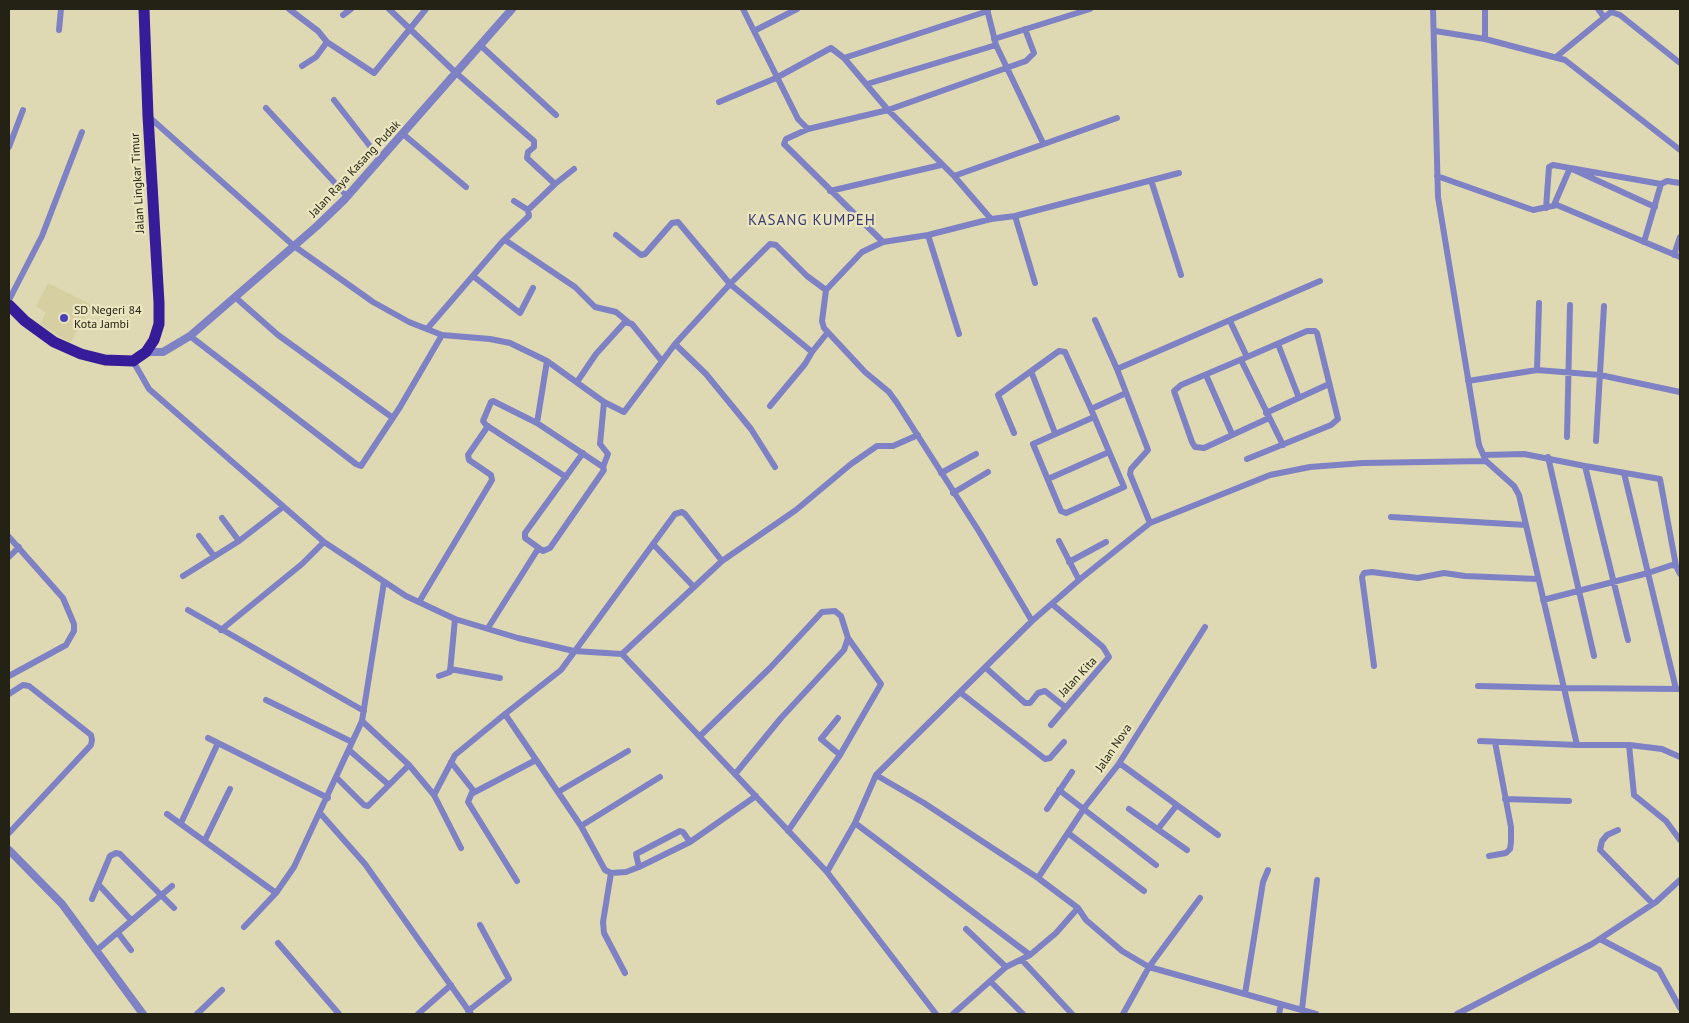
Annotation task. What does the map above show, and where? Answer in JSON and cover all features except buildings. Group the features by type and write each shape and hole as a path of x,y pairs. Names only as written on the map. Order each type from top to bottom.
{"highway":[{"name":"Jalan Lingkar Timur","path":"144,9 159,302 159,324 154,340 146,352"},
{"path":"9,305 54,342 72,350 105,360 133,361 146,352"}],"street":[{"path":"59,30 61,9"},
{"path":"289,9 318,31 327,42 374,73 378,71 409,28 426,9"},
{"path":"343,15 351,9"},
{"path":"389,9 534,141 534,147 528,152 527,158 554,184"},
{"name":"Jalan Raya Kasang Pudak","path":"146,352 163,352 190,336 294,246 347,196 512,9"},
{"path":"743,9 798,119 808,129"},
{"path":"754,31 783,12 797,9"},
{"path":"868,84 995,42 1078,10 1090,9"},
{"path":"1433,9 1438,197 1479,445 1485,458 1514,486 1519,495 1537,579 1577,744"},
{"path":"1485,9 1485,39"},
{"path":"1598,9 1604,17"},
{"path":"844,58 988,10 995,42 1043,143"},
{"path":"1556,57 1611,12 1620,15 1680,63"},
{"path":"883,242 784,144 786,139 808,129 888,110 1032,58 1034,53 1025,29"},
{"path":"1435,31 1485,39 1565,60 1680,150"},
{"path":"302,66 316,57 327,42"},
{"path":"480,44 556,115"},
{"path":"719,102 776,78 831,48 844,58 868,84 888,110 954,176 991,219"},
{"path":"334,100 380,159"},
{"path":"266,108 347,196"},
{"path":"9,147 23,110"},
{"path":"148,116 294,246 373,302 427,330 442,335 490,339 510,343 547,361 604,402 620,411 628,410 661,360 730,284 770,244 776,245 807,276 826,290"},
{"path":"954,176 1116,118"},
{"path":"9,300 42,236 82,132"},
{"path":"403,134 466,187"},
{"path":"1546,208 1549,167 1557,164 1660,184 1667,181 1680,184"},
{"path":"830,191 941,165"},
{"path":"1554,205 1570,168"},
{"path":"1570,168 1654,207"},
{"path":"528,210 554,184 574,169"},
{"path":"1032,621 980,533 889,392 865,372 828,332 822,321 826,290 862,252 883,242 928,235 991,219 1015,216 1179,173"},
{"path":"1437,176 1533,210 1554,205 1677,256 1680,237"},
{"path":"1151,180 1182,275"},
{"path":"1644,242 1660,184"},
{"path":"427,330 505,240 529,216 528,210 514,201"},
{"path":"1015,216 1035,283"},
{"path":"616,235 641,255 645,254 672,223 678,222 730,284 812,352"},
{"path":"928,235 959,334"},
{"path":"505,240 575,288 596,307 616,312 628,322 661,360"},
{"path":"473,276 520,313 533,288"},
{"path":"1117,369 1320,281"},
{"path":"235,296 278,335 393,418"},
{"path":"1537,370 1539,303"},
{"path":"1566,437 1570,372 1570,305"},
{"path":"1596,441 1604,306"},
{"path":"1095,320 1117,369 1148,450 1131,469 1130,474 1150,523"},
{"path":"1230,321 1267,416 1283,445"},
{"path":"577,382 596,354 628,322"},
{"path":"1246,459 1336,423 1338,413 1314,331 1307,331 1181,384 1174,391 1192,442 1195,446 1204,448 1329,384"},
{"path":"770,406 805,364 828,332"},
{"path":"190,336 359,466 363,465 393,418 442,335"},
{"path":"675,344 706,374 751,429 775,467"},
{"path":"1278,344 1299,398"},
{"path":"1014,433 998,394 1060,351 1066,352 1091,409 1124,487 1114,493 1063,513 1033,444 1094,417"},
{"path":"133,361 149,389 283,507 324,542 384,582 419,602 456,619 574,651 622,654 736,773 827,872 936,1014"},
{"path":"537,422 547,361"},
{"path":"1031,370 1055,433"},
{"path":"1468,381 1537,370 1600,375 1680,392"},
{"path":"1206,375 1232,434"},
{"path":"1091,409 1126,393"},
{"path":"566,477 488,426 484,422 490,402 494,401 537,422 602,467"},
{"path":"583,454 525,533 525,538 538,549 546,552 550,548 604,471 602,467 608,454 600,444 604,402"},
{"path":"419,602 492,480 491,475 469,460 468,456 488,426"},
{"path":"622,654 722,561 796,510 872,449 906,442 918,435"},
{"path":"1048,479 1109,452"},
{"path":"941,473 976,454"},
{"path":"827,872 855,822 876,775 1032,621 1079,580 1150,523 1270,475 1294,470 1363,464 1485,458 1524,454 1660,479 1676,566 1680,574"},
{"path":"1548,458 1594,656"},
{"path":"1585,466 1628,640"},
{"path":"953,493 988,472"},
{"path":"1478,686 1678,689 1624,473"},
{"path":"183,576 239,541 283,507"},
{"path":"434,795 455,755 555,676 675,514 682,512 722,561"},
{"path":"1391,517 1526,525"},
{"path":"222,518 239,541"},
{"path":"199,536 214,556"},
{"path":"9,537 63,598 74,624 74,631 66,645 9,676"},
{"path":"1059,541 1079,580"},
{"path":"221,630 302,564 324,542"},
{"path":"1069,562 1106,542"},
{"path":"653,544 693,586"},
{"path":"9,556 19,547"},
{"path":"488,628 538,549"},
{"path":"1543,600 1676,566"},
{"path":"1374,666 1362,577 1364,573 1418,578 1444,573 1465,576 1537,579"},
{"path":"244,927 276,892 294,867 328,798 362,721 384,582"},
{"name":"Jalan Kita","path":"1051,725 1109,657 1103,648 1052,604"},
{"path":"188,610 364,711"},
{"path":"700,736 770,668 822,612 835,612 841,616 848,638 881,684 840,755 788,831"},
{"path":"439,676 446,675 450,669 456,619"},
{"name":"Jalan Nova","path":"1038,878 1085,808 1118,765 1205,627"},
{"path":"736,773 781,718 844,650 848,638"},
{"path":"986,668 1025,703 1030,703 1038,693 1045,691 1065,707"},
{"path":"450,669 500,678"},
{"path":"9,694 23,686 29,686 91,735 92,740 91,745 9,833"},
{"path":"961,693 1045,759 1050,758 1064,742"},
{"path":"266,700 352,742"},
{"path":"505,714 581,826 605,870 611,873 626,872 639,867 690,842 756,796"},
{"path":"838,718 822,739 840,755"},
{"path":"362,721 409,765 434,795 461,848"},
{"path":"208,738 328,798"},
{"path":"1480,741 1630,745 1669,751 1680,757"},
{"path":"181,823 218,742"},
{"path":"1489,856 1506,853 1510,849 1511,827 1494,742"},
{"path":"1630,745 1634,794 1666,821 1680,840"},
{"path":"349,750 389,786"},
{"path":"558,792 628,751"},
{"path":"518,881 468,802 473,793 536,760"},
{"path":"451,762 473,793"},
{"path":"336,777 368,806 409,765"},
{"path":"1118,765 1122,765 1218,835"},
{"path":"1047,809 1072,772"},
{"path":"876,775 924,803 1038,878 1078,908 1086,920 1122,951 1149,967 1302,1008 1316,1014"},
{"path":"581,826 660,777"},
{"path":"205,840 230,789"},
{"path":"1060,790 1156,865"},
{"path":"1505,799 1569,801"},
{"path":"1158,829 1177,805"},
{"path":"1129,809 1187,850"},
{"path":"320,813 365,864 470,1013 509,979 480,925"},
{"path":"166,814 276,892"},
{"path":"855,822 1030,956"},
{"path":"1618,830 1607,835 1602,841 1600,850 1653,904"},
{"path":"639,867 636,854 680,831 690,842"},
{"path":"1068,833 1144,891"},
{"path":"9,850 62,904 143,1014"},
{"path":"92,899 110,856 116,852 174,908"},
{"path":"1245,994 1263,882 1268,870"},
{"path":"611,873 603,922 604,933 625,973"},
{"path":"1302,1008 1317,880"},
{"path":"1458,1014 1529,979 1600,939 1653,904 1680,880"},
{"path":"99,885 130,920"},
{"path":"96,950 172,886"},
{"path":"1123,1014 1149,967 1200,898"},
{"path":"953,1014 1006,966 1030,956 1056,934 1078,908"},
{"path":"966,929 1006,966"},
{"path":"118,933 131,950"},
{"path":"1600,939 1659,970 1680,1008"},
{"path":"278,943 339,1014"},
{"path":"1022,960 1072,1014"},
{"path":"990,981 1023,1014"},
{"path":"418,1014 451,985"},
{"path":"197,1014 222,990"},
{"path":"1279,1014 1282,1004"}],"shaded area":[{"name":"SD Negeri 84 Kota Jambi","path":"48,283 92,305 70,343 40,324 46,313 36,306"}],"place":[{"name":"SD Negeri 84 Kota Jambi","path":"64,318"}],"district":[{"name":"KASANG KUMPEH","path":"812,221"}]}
